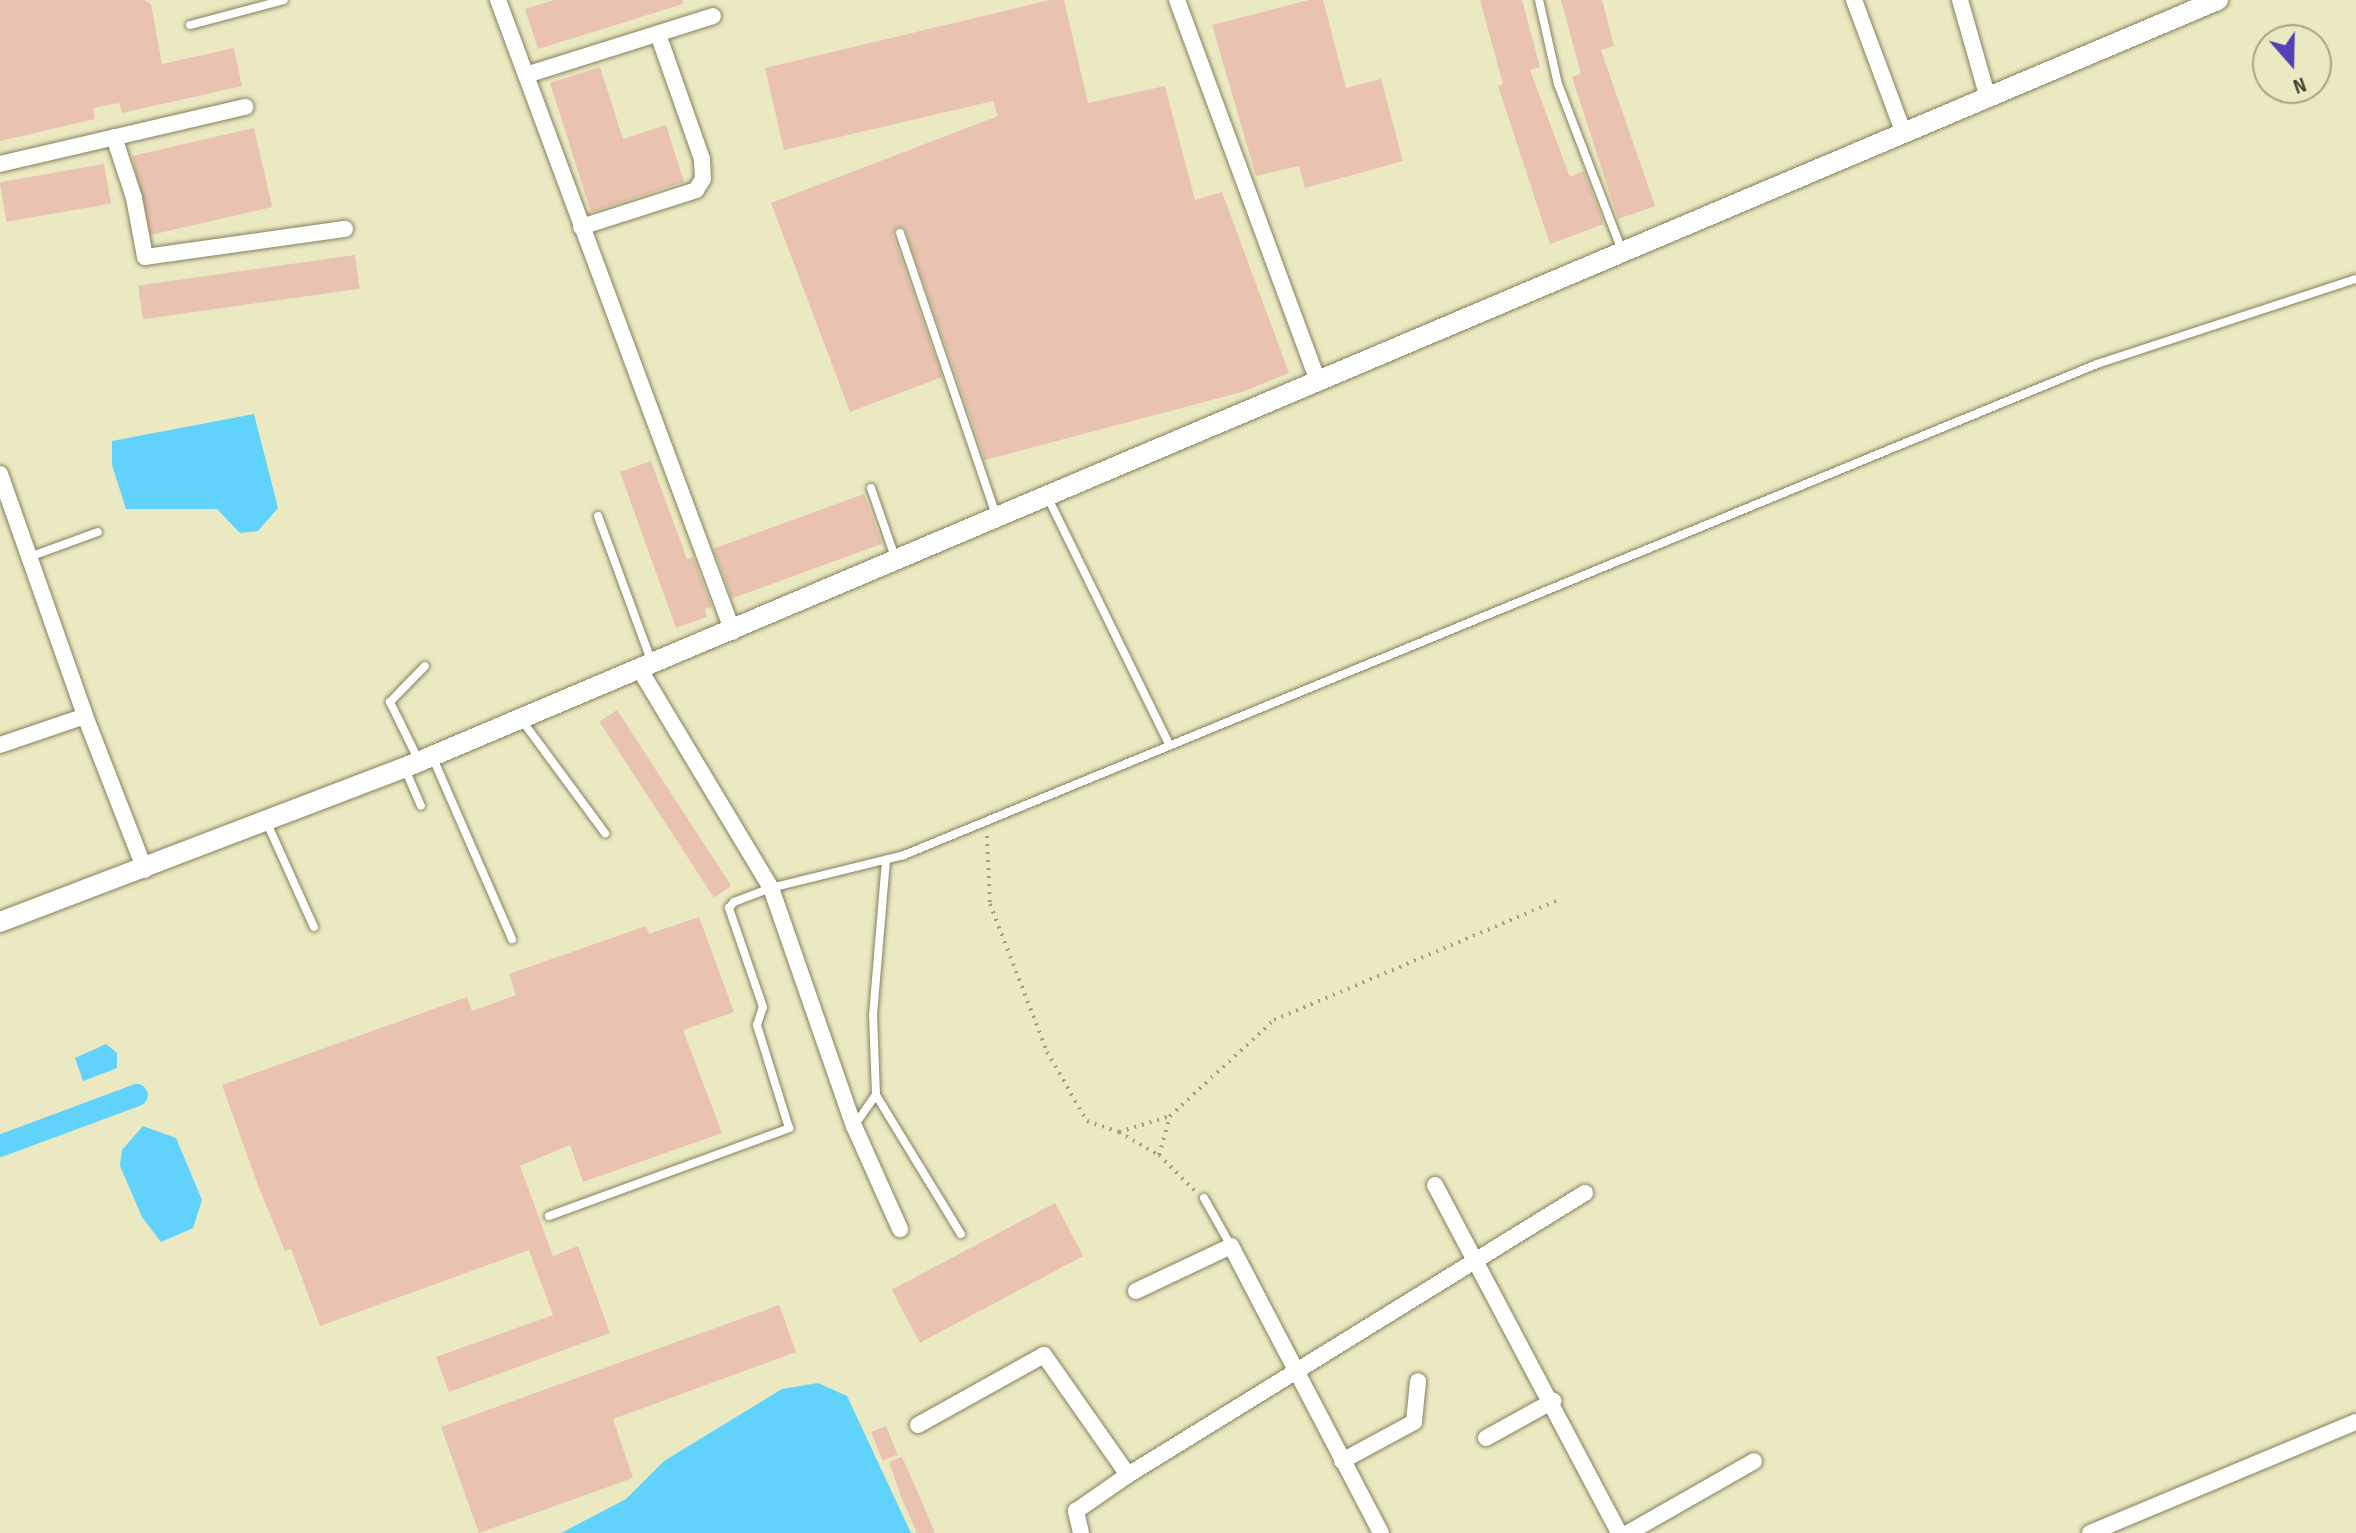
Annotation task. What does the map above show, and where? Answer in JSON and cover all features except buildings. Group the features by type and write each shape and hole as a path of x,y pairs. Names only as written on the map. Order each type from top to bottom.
{"street":[{"path":"498,0 733,632"},
{"path":"1177,0 1319,383"},
{"path":"1854,0 1904,134"},
{"path":"1960,0 1988,98"},
{"path":"0,922 145,870 419,762 733,632 2218,0"},
{"path":"526,75 713,16"},
{"path":"581,227 696,190 703,179 702,159 658,34"},
{"path":"0,164 245,107"},
{"path":"114,137 134,198 145,257 345,229"},
{"path":"0,474 32,556 85,716 145,870"},
{"path":"646,667 771,888 854,1126 900,1229"},
{"path":"0,745 85,716"},
{"path":"1435,1185 1472,1260 1553,1401 1619,1533"},
{"path":"1081,1533 1076,1511 1128,1475 1585,1193"},
{"path":"1136,1291 1231,1246 1381,1533"},
{"path":"918,1425 1044,1355 1128,1475"},
{"path":"1342,1461 1414,1422 1419,1410 1418,1381"},
{"path":"1486,1438 1553,1401"},
{"path":"2090,1533 2356,1422"},
{"path":"1628,1533 1754,1461"}],"lane":[{"path":"190,25 284,0"},
{"path":"1539,0 1558,84 1623,253"},
{"path":"900,233 997,519"},
{"path":"549,1216 789,1128 757,1025 763,1007 729,908 771,888 886,860 2097,364 2356,279"},
{"path":"871,488 896,562"},
{"path":"1048,498 1169,744"},
{"path":"598,516 646,667"},
{"path":"32,556 98,532"},
{"path":"425,666 390,702 512,939"},
{"path":"521,718 605,833"},
{"path":"419,762 421,806"},
{"path":"266,822 314,927"},
{"path":"886,860 873,1015 876,1095 961,1234"},
{"path":"854,1126 876,1095"},
{"path":"1204,1198 1231,1246"}],"path":[{"path":"987,818 990,904 1047,1052 1087,1121 1119,1132 1159,1155 1195,1191"},
{"path":"1119,1132 1170,1116 1274,1020 1561,899"},
{"path":"1159,1155 1170,1116"}],"water":[{"path":"254,414 278,508 258,531 240,533 217,509 126,509 112,465 112,441"},
{"path":"106,1044 117,1053 117,1068 83,1081 75,1058"},
{"path":"143,1126 176,1138 202,1200 193,1228 161,1242 142,1217 120,1166 122,1150"},
{"path":"818,1383 847,1396 911,1533 561,1533 626,1499 664,1461 782,1389"}],"waterway":[{"path":"0,1146 137,1095"}]}
